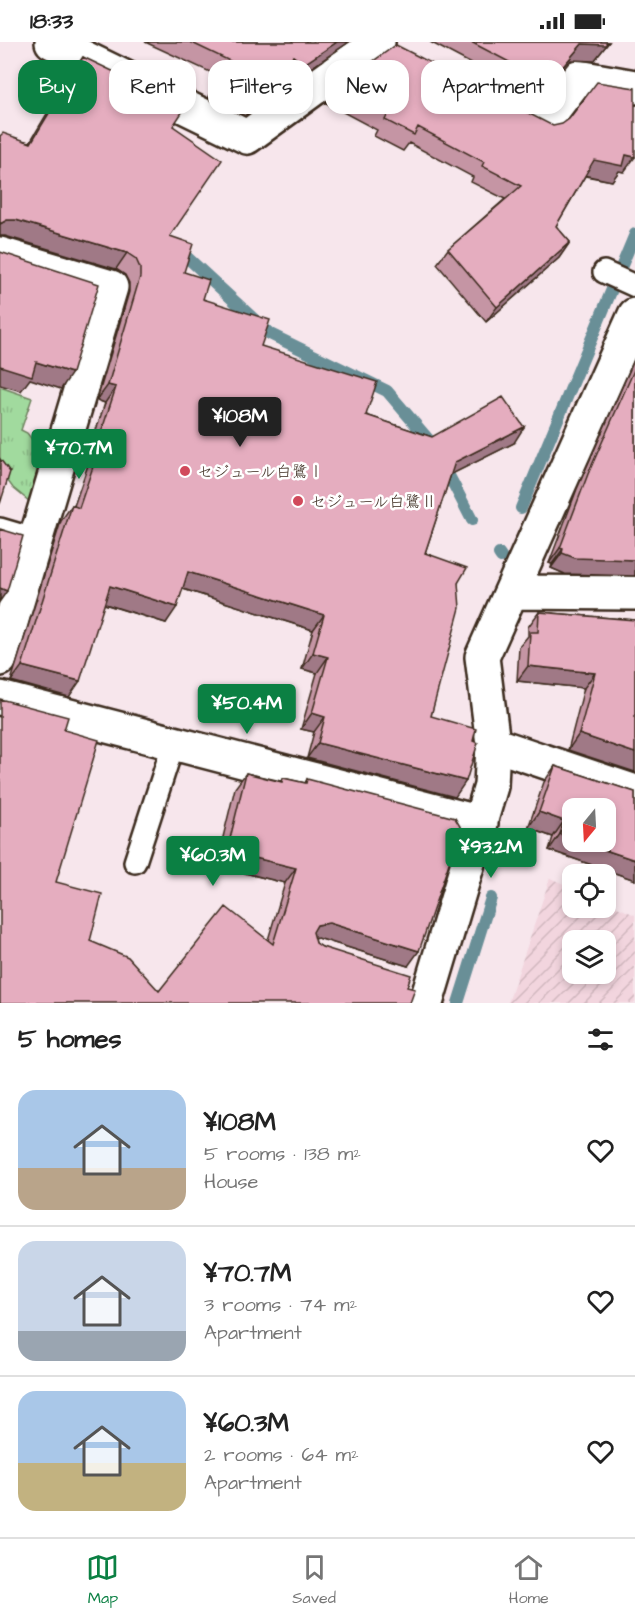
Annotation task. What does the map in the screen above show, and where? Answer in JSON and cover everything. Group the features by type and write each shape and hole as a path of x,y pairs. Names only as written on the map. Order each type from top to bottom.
{"street":[{"path":"52,42 248,136 378,42"},
{"path":"566,93 578,77 635,87"},
{"path":"526,114 543,123 550,114"},
{"path":"0,254 111,287 0,658"},
{"path":"423,990 481,823 491,786 493,744 482,657 635,315"},
{"path":"513,592 635,593"},
{"path":"0,698 481,823"},
{"path":"493,744 635,792"}],"lane":[{"path":"604,272 635,286"},
{"path":"0,529 34,539"},
{"path":"135,862 174,742"}],"shaded area":[{"path":"550,878 562,883 562,918 616,918 616,906 635,915 635,1003 508,1003"}],"green space":[{"path":"0,387 32,398 21,430 27,433 49,461 35,506 13,488 0,470"}],"building":[{"path":"190,42 337,42 310,60 298,60 293,56 291,60 228,60"},
{"path":"471,42 608,42 605,45 582,44 566,63 566,60 505,60"},
{"path":"396,45 425,60 421,60 421,114 530,114 553,126 569,119 597,82 635,88 635,157 626,155 623,166 594,160 556,226 570,242 497,307 448,249 521,186 482,166 484,162 418,127 414,135 385,120 388,114 409,114 409,60 375,60"},
{"path":"97,64 109,69 109,114 181,114 173,126 222,160 170,236 193,244 184,272 209,280 203,299 270,320 261,346 377,382 366,415 432,437 503,397 524,427 455,462 425,553 467,568 458,583 460,608 431,716 476,729 473,741 478,743 466,781 318,743 325,717 312,713 328,657 313,653 324,615 188,572 177,607 110,586 80,681 22,666 72,505 79,508 100,446 97,445 116,387 108,385 140,277 140,268 136,259 127,253 16,220 7,220 0,224 0,136 3,133 31,143 49,114 97,114"},
{"path":"0,252 99,284 72,373 36,362 32,376 0,366"},
{"path":"635,368 635,560 575,558 562,553 563,549 560,548 588,474"},
{"path":"0,459 10,472 0,504"},
{"path":"0,529 23,536 7,591 0,588"},
{"path":"539,612 635,620 635,753 579,734 595,673 528,666 530,632 538,632"},
{"path":"0,699 68,717 64,730 99,740 56,882 102,894 90,941 128,957 159,991 226,907 273,944 296,868 227,851 246,773 282,782 283,778 306,783 307,779 455,818 461,828 419,951 329,923 317,925 313,932 316,943 322,947 411,975 407,987 415,989 410,1003 0,1003"},
{"path":"555,766 635,792 635,860 611,852 616,852 616,798 562,798 562,820 539,812"}],"waterway":[{"path":"521,508 635,234"},
{"path":"176,247 270,334 387,391 434,446"},
{"path":"443,464 472,520"},
{"path":"458,1003 491,898"}],"place":[{"name":"セジュール白鷺Ⅰ","path":"185,471"},
{"name":"セジュール白鷺Ⅱ","path":"298,501"}]}
